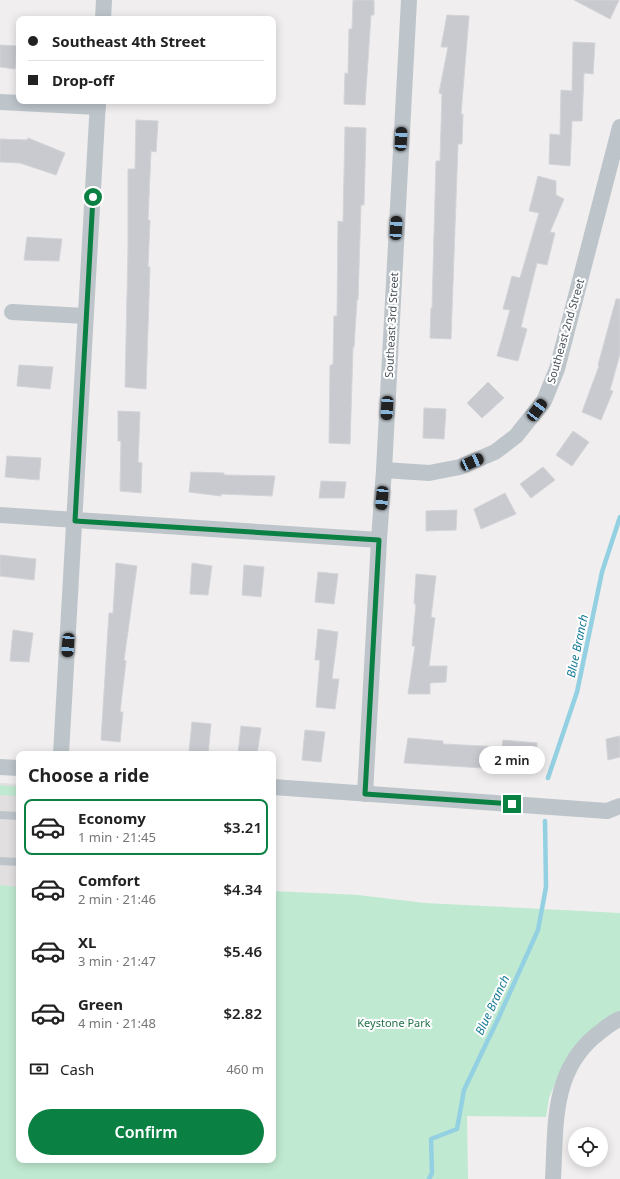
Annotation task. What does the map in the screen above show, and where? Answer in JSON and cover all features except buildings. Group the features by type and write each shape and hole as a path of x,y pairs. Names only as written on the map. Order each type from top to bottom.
{"street":[{"path":"103,16 104,0"},
{"name":"Southeast 3rd Street","path":"365,794 409,0"},
{"path":"0,102 16,102"},
{"path":"61,751 98,104"},
{"name":"Southeast 2nd Street","path":"384,470 429,473 460,467 495,452 516,436 544,401 557,369 620,127"},
{"path":"12,312 85,316"},
{"path":"0,515 379,540"},
{"path":"0,767 16,768"},
{"path":"276,787 607,811 620,806"},
{"path":"553,1179 557,1102 571,1064 586,1044 612,1022 620,1019"}],"lane":[{"path":"0,815 16,816"},
{"path":"0,860 16,862"}],"shaded area":[{"path":"0,783 16,784 16,1000 0,999"}],"green space":[{"path":"0,785 16,787 16,796 0,795"},
{"name":"Keystone Park","path":"0,885 16,887 16,1163 276,1163 276,891 358,895 425,903 620,913 620,1012 557,1079 549,1098 546,1117 467,1116 468,1179 0,1179"}],"waterway":[{"name":"Blue Branch","path":"548,778 577,692 602,572 620,517"},
{"name":"Blue Branch","path":"429,1179 432,1173 431,1139 457,1129 464,1090 538,930 546,887 545,821"}],"route":[{"path":"93,197 85,316 75,521 379,540 365,794 512,804"}]}
